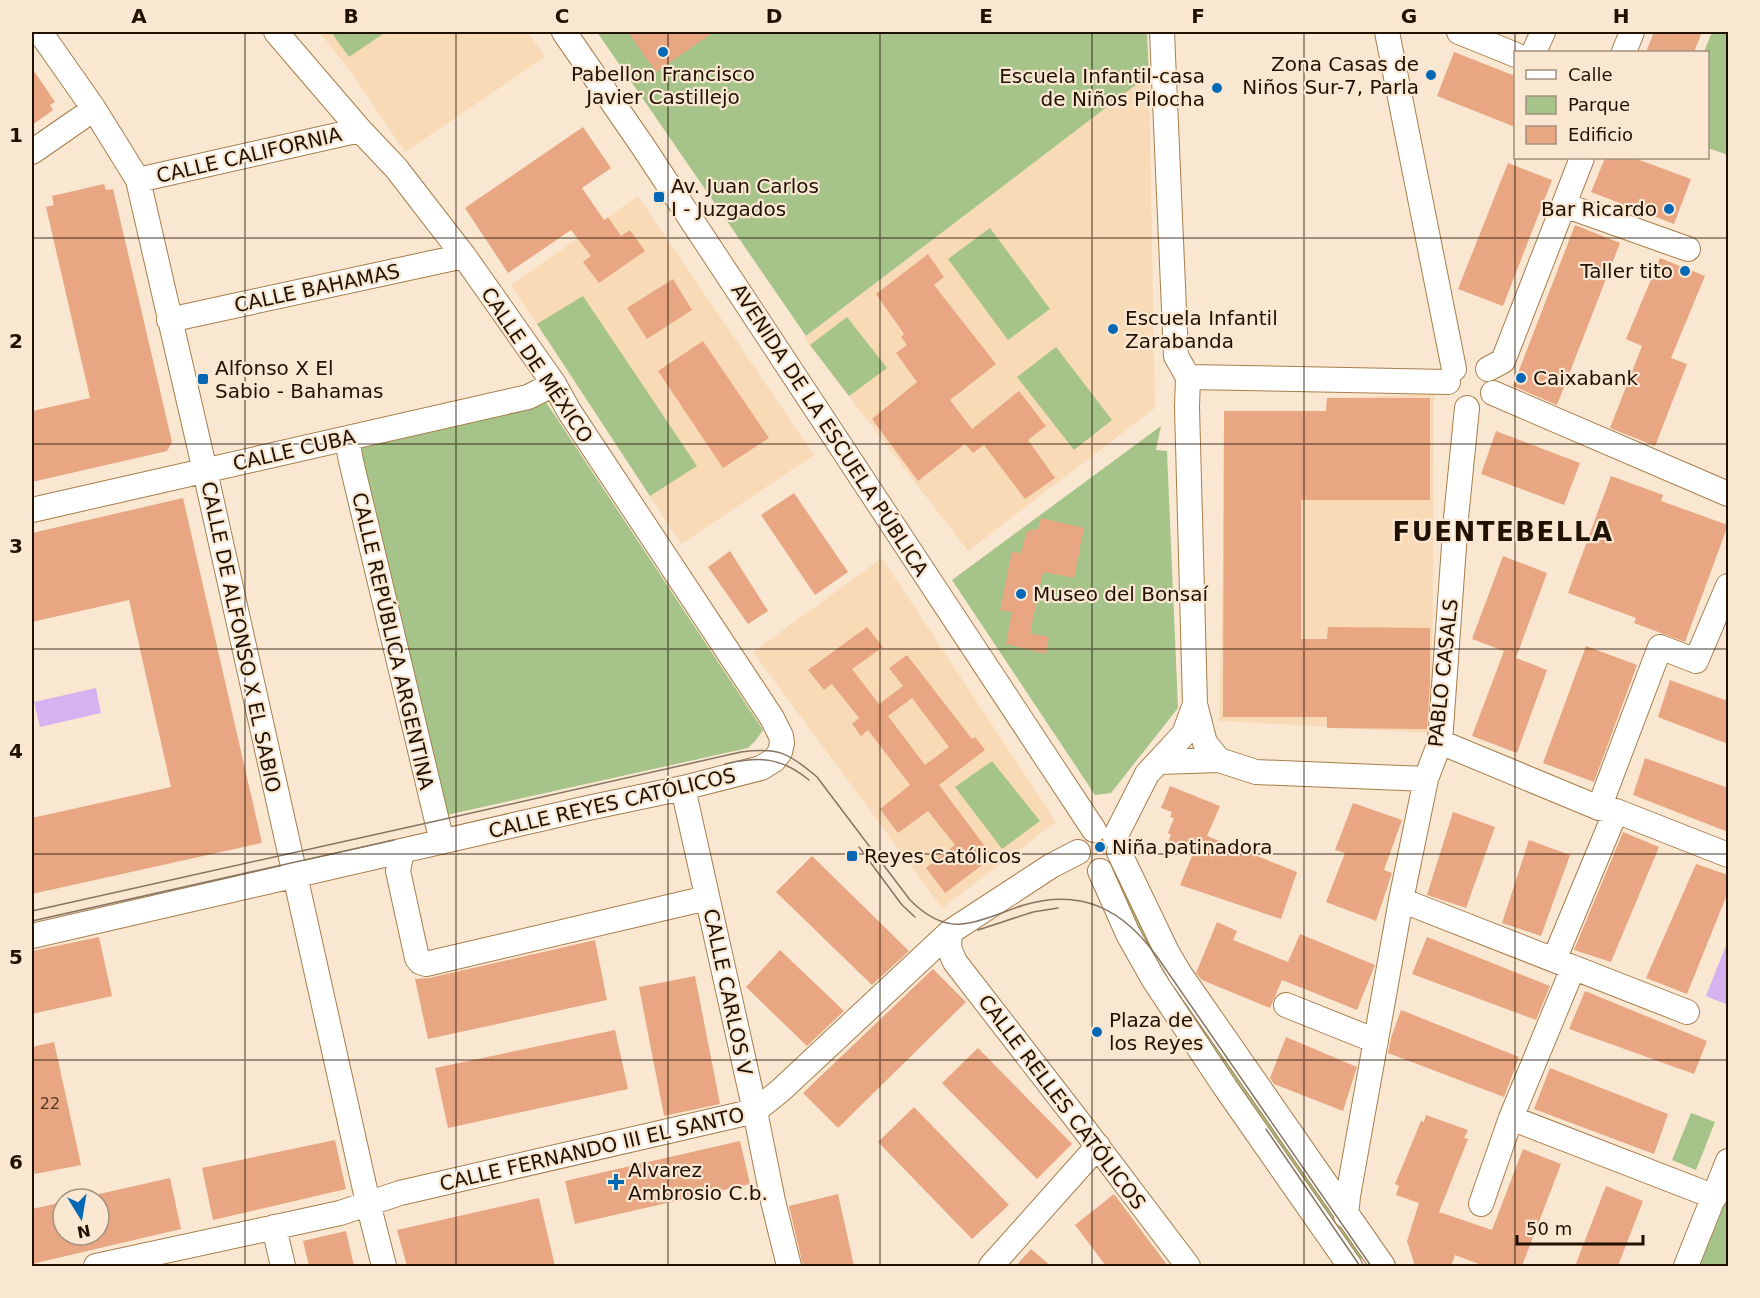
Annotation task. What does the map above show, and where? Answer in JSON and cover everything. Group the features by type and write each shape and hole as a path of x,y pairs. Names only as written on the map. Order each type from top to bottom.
{"street":[{"name":"CALLE DE ALFONSO X EL SABIO","path":"40,32 94,109 138,180 384,1266"},
{"name":"CALLE DE MÉXICO","path":"276,32 360,130 396,168 464,256 554,384 569,411 772,718"},
{"name":"AVENIDA DE LA ESCUELA PÚBLICA","path":"564,32 1109,840 1180,974 1346,1216 1383,1266"},
{"path":"1162,32 1176,356 1188,377 1195,704 1205,743 1219,759"},
{"path":"1188,377 1451,376 1461,364 1471,362 1481,364 1488,369 1494,381 1493,393 1483,405 1467,408 1459,405 1449,390 1451,376 1386,32"},
{"path":"1459,32 1514,55"},
{"path":"1534,51 1542,32"},
{"path":"1624,51 1632,32"},
{"path":"32,152 94,109"},
{"name":"CALLE CALIFORNIA","path":"138,180 360,130"},
{"path":"1488,369 1503,360 1582,159"},
{"path":"1564,205 1688,249"},
{"name":"CALLE BAHAMAS","path":"170,320 464,256"},
{"name":"CALLE CUBA","path":"32,510 528,396 554,384"},
{"path":"1493,393 1728,494"},
{"name":"PABLO CASALS","path":"1346,1216 1401,900 1426,779 1440,742 1456,518 1467,408"},
{"name":"CALLE REPÚBLICA ARGENTINA","path":"347,439 442,842"},
{"path":"1481,1204 1565,964 1608,810 1660,647 1696,661 1728,586"},
{"path":"1109,840 1147,774 1184,734 1195,704"},
{"name":"CALLE REYES CATÓLICOS","path":"32,936 683,788 761,768 774,760 780,752 782,743 772,718"},
{"path":"1440,742 1608,810 1728,855"},
{"path":"1159,762 1219,759 1256,772 1426,779"},
{"name":"CALLE CARLOS V","path":"683,788 789,1266"},
{"path":"1082,838 1109,840 1117,859 1113,865 1100,871 1087,867 1081,862 1078,852 1082,838"},
{"path":"402,851 398,871 417,958 426,964 707,898"},
{"name":"CALLE FERNANDO III EL SANTO","path":"96,1266 340,1213 400,1193 755,1112 950,932 1051,866 1078,852"},
{"path":"1100,871 1128,933 1154,980 1225,1087 1350,1266"},
{"path":"1401,900 1687,1012"},
{"name":"CALLE RELLES CATÓLICOS","path":"950,932 949,948 955,962 1188,1266"},
{"path":"1286,1005 1376,1041"},
{"path":"1511,1118 1714,1197"},
{"path":"991,1266 1098,1146"},
{"path":"1686,1266 1728,1161"},
{"path":"274,1227 283,1266"}],"shaded area":[{"path":"319,32 528,32 545,57 405,152 348,68"},
{"path":"1149,75 1155,408 968,551 804,338"},
{"path":"638,196 814,455 681,544 511,285"},
{"path":"1434,394 1432,733 1219,721 1224,411 1326,411 1327,398"},
{"path":"882,558 1056,822 942,908 753,652"},
{"path":"96,688 101,713 40,727 34,702"},
{"path":"1728,940 1728,1005 1706,996"}],"green space":[{"path":"331,32 386,32 349,57"},
{"path":"597,32 1147,32 1149,75 806,336"},
{"path":"1712,32 1728,32 1728,155 1709,148 1709,51 1704,51"},
{"path":"990,228 1050,309 1008,340 948,259"},
{"path":"583,296 697,466 650,496 537,324"},
{"path":"847,317 887,368 849,396 810,345"},
{"path":"1056,347 1112,420 1074,450 1017,377"},
{"path":"546,402 763,730 748,748 442,816 349,449"},
{"path":"1161,426 1156,450 1167,451 1178,708 1111,793 1095,795 952,580"},
{"path":"992,761 1040,821 1002,849 955,787"},
{"path":"1120,880 1367,1255 1354,1264 1153,970 1115,882"},
{"path":"1691,1113 1715,1122 1696,1170 1672,1160"},
{"path":"1728,1195 1728,1266 1699,1266"}],"building":[{"name":"Pabellon Francisco Javier Castillejo","path":"628,32 714,32 656,72"},
{"path":"1654,32 1702,32 1694,51 1646,51"},
{"path":"1454,52 1514,76 1514,127 1437,96"},
{"path":"32,68 55,102 50,105 53,110 32,125"},
{"path":"583,127 611,168 582,188 604,220 608,217 621,236 630,230 645,251 599,283 583,262 591,256 571,230 508,273 465,208"},
{"path":"1605,159 1637,159 1691,179 1674,224 1591,192"},
{"path":"1508,163 1552,180 1503,306 1458,289"},
{"path":"104,184 106,190 113,189 172,442 167,451 32,482 32,411 90,398 46,207 54,205 52,196"},
{"path":"1575,225 1620,243 1557,405 1513,386"},
{"path":"928,254 944,277 934,285 996,364 950,400 972,429 1019,391 1046,426 1028,440 1055,478 1025,499 984,445 973,453 965,444 918,481 872,419 917,382 896,353 907,345 901,337 904,334 876,294"},
{"path":"1660,258 1705,276 1671,358 1687,364 1655,446 1610,428 1642,346 1626,339"},
{"path":"673,279 692,310 647,339 627,308"},
{"path":"703,341 769,438 723,468 658,371"},
{"path":"1327,398 1430,398 1430,500 1301,500 1301,639 1327,639 1328,627 1430,628 1427,729 1327,728 1327,717 1223,717 1224,411 1326,411"},
{"path":"1496,431 1580,463 1564,505 1481,474"},
{"path":"1611,476 1663,495 1661,501 1728,525 1685,642 1634,623 1636,618 1568,593"},
{"path":"794,493 848,572 815,595 761,515"},
{"path":"183,498 262,843 32,894 32,818 171,787 129,600 32,622 32,533"},
{"name":"Museo del Bonsaí","path":"1041,518 1084,528 1074,578 1043,572 1030,633 1049,637 1046,654 1006,644 1012,612 1000,610 1012,552 1021,553 1027,531 1038,529"},
{"path":"730,551 768,611 748,624 708,567"},
{"path":"1503,556 1547,573 1516,658 1547,670 1517,753 1472,736 1504,651 1472,639"},
{"path":"867,627 883,647 852,669 879,704 903,686 889,668 907,655 972,739 975,737 985,750 939,785 993,857 945,893 926,868 955,845 928,811 898,833 880,809 910,785 868,730 861,736 852,724 859,718 832,684 824,690 808,670","holes":["912,698 949,747 925,765 888,716"]},
{"path":"1586,646 1637,665 1594,782 1543,763"},
{"path":"1670,680 1728,701 1728,744 1658,717"},
{"path":"1645,758 1728,788 1728,832 1633,795"},
{"path":"1170,786 1220,806 1207,836 1297,872 1281,919 1180,885 1194,851 1168,842 1171,835 1168,833 1174,818 1170,817 1172,812 1161,808"},
{"path":"1353,803 1402,820 1384,870 1392,873 1376,921 1326,902 1345,853 1335,850"},
{"path":"1453,812 1495,827 1466,908 1427,895"},
{"path":"1623,832 1659,847 1611,962 1574,950"},
{"path":"1529,840 1570,855 1541,936 1502,923"},
{"path":"812,856 909,951 872,985 776,892"},
{"path":"1696,864 1728,875 1728,892 1687,994 1646,978"},
{"path":"1217,922 1237,931 1233,940 1288,962 1300,934 1375,965 1357,1010 1282,980 1270,1008 1202,980 1196,973"},
{"path":"99,937 112,996 32,1014 32,951"},
{"path":"1427,937 1550,986 1536,1020 1412,974"},
{"path":"595,940 607,1000 428,1039 415,979 429,978"},
{"path":"780,950 844,1011 807,1046 746,987"},
{"path":"933,969 966,1002 838,1128 803,1093"},
{"path":"695,976 720,1104 664,1116 639,987"},
{"path":"1585,991 1707,1041 1694,1074 1569,1029"},
{"path":"1401,1010 1519,1057 1504,1097 1388,1053"},
{"path":"615,1030 628,1089 448,1128 435,1068"},
{"path":"1286,1037 1357,1067 1343,1111 1274,1084 1270,1078"},
{"path":"54,1042 81,1165 35,1174 32,1160 32,1047"},
{"path":"978,1048 1072,1144 1037,1179 942,1083"},
{"path":"1550,1068 1668,1114 1654,1154 1534,1109"},
{"path":"914,1107 1009,1205 972,1239 878,1142"},
{"path":"1426,1115 1468,1130 1464,1138 1468,1139 1439,1212 1492,1230 1523,1149 1561,1164 1522,1266 1478,1266 1479,1264 1455,1255 1451,1266 1415,1266 1407,1241 1419,1203 1396,1195 1399,1186 1395,1184 1421,1121 1424,1122"},
{"path":"335,1140 346,1189 213,1220 202,1168"},
{"path":"740,1141 750,1184 575,1224 565,1181"},
{"path":"170,1178 181,1229 111,1245 111,1191"},
{"path":"1606,1186 1643,1201 1618,1266 1575,1266"},
{"path":"838,1194 854,1266 803,1266 789,1206"},
{"path":"1114,1194 1168,1266 1106,1266 1075,1225"},
{"path":"539,1198 555,1266 407,1266 397,1230"},
{"path":"51,1205 51,1247 104,1247 32,1264 32,1209"},
{"path":"346,1231 354,1266 309,1266 303,1241"},
{"path":"1031,1249 1051,1266 1016,1266"}],"tram line":[{"path":"32,911 741,752 774,751 799,762 817,777 910,900 921,910 940,921 955,924 970,923 1024,905 1045,900 1065,899 1100,907 1131,927 1158,958 1371,1266"},
{"path":"725,764 759,759 769,760 789,767 809,780"},
{"path":"32,921 394,840"},
{"path":"859,847 902,905 915,917"},
{"path":"978,930 1033,912 1058,908"},
{"path":"1266,1129 1360,1266"}],"place":[{"name":"Pabellon Francisco Javier Castillejo","path":"663,52"},
{"name":"Zona Casas de Niños Sur-7, Parla","path":"1431,75"},
{"name":"Escuela Infantil-casa de Niños Pilocha","path":"1217,88"},
{"name":"Av. Juan Carlos I - Juzgados","path":"659,197"},
{"name":"Bar Ricardo","path":"1669,209"},
{"name":"Taller tito","path":"1685,271"},
{"name":"Escuela Infantil Zarabanda","path":"1113,329"},
{"name":"Caixabank","path":"1521,378"},
{"name":"Alfonso X El Sabio - Bahamas","path":"203,379"},
{"name":"Museo del Bonsaí","path":"1021,594"},
{"name":"Niña patinadora","path":"1100,847"},
{"name":"Reyes Católicos","path":"852,856"},
{"name":"Plaza de los Reyes","path":"1097,1032"},
{"name":"Alvarez Ambrosio C.b.","path":"616,1182"}],"district":[{"name":"FUENTEBELLA","path":"1503,532"}]}
